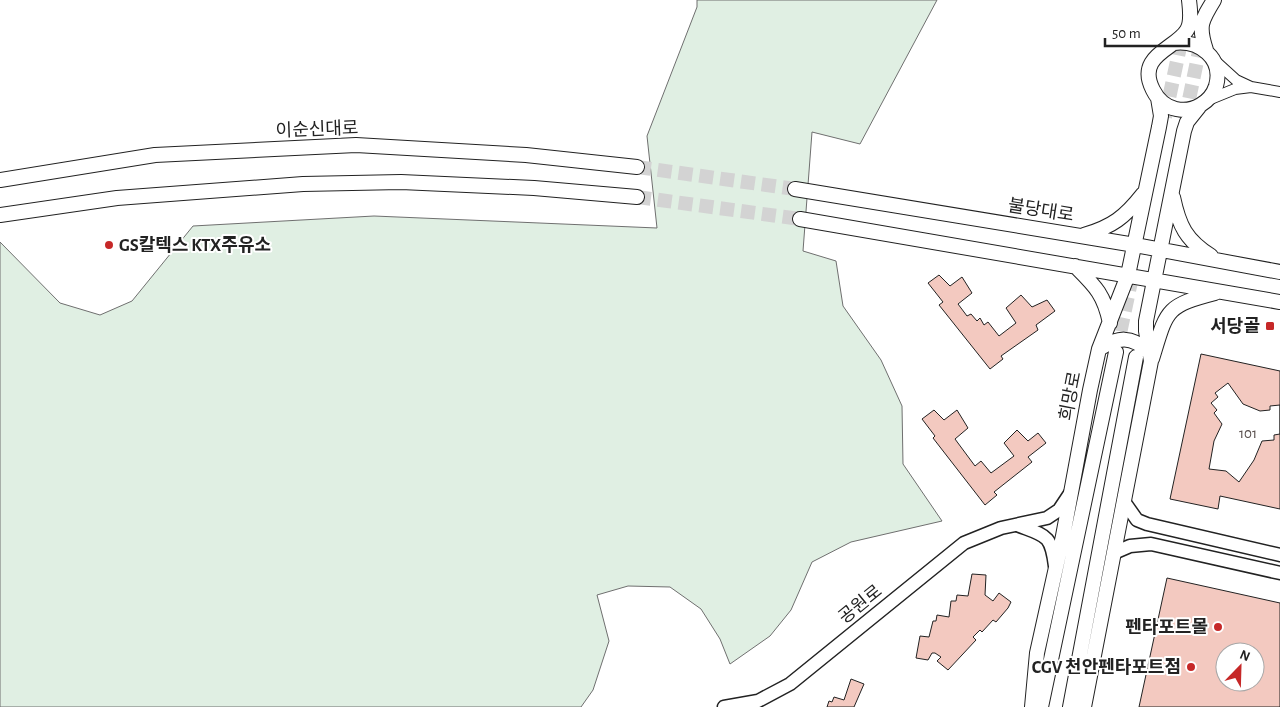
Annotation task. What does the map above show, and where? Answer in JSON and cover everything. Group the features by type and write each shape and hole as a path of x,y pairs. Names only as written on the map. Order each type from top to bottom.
{"main road":[{"path":"1174,44 1188,30 1191,14 1189,0"},
{"path":"1150,356 1146,320 1184,131 1192,114 1214,91 1217,80 1217,69 1200,31 1203,17 1214,0"},
{"path":"1203,103 1188,110 1166,105 1158,98 1151,83 1151,66 1156,56 1164,48 1174,44 1185,42 1196,44 1209,54"},
{"name":"희망로","path":"1032,707 1037,653 1056,572 1099,349 1128,275 1161,116 1158,98"},
{"name":"이순신대로","path":"0,180 155,155 356,145 526,155 637,167"},
{"path":"0,215 117,198 303,184 401,182 534,188 637,197"},
{"name":"불당대로","path":"795,188 1160,249 1280,272"},
{"path":"1080,236 1105,229 1129,212 1146,190"},
{"path":"1172,194 1178,221 1194,245 1218,260"},
{"path":"800,220 1280,302"},
{"path":"1075,266 1097,288 1106,303 1110,323"},
{"path":"1084,707 1116,552 1150,356 1161,327 1170,311 1184,301 1221,291"},
{"path":"1099,349 1112,340 1120,339 1134,341 1150,356"},
{"path":"1041,707 1116,352"},
{"path":"1070,707 1136,357"}],"street":[{"path":"1209,54 1236,80 1251,87 1280,92"},
{"path":"1203,103 1235,89 1251,87"},
{"name":"공원로","path":"724,707 758,701 790,684 964,543 1001,528 1047,518 1059,510 1071,491"},
{"path":"1125,503 1137,520 1165,530 1280,555"},
{"path":"1017,525 1047,538 1052,546 1056,572"},
{"path":"1116,552 1140,544 1165,547 1280,573"}],"green space":[{"path":"697,0 937,0 860,144 812,132 803,251 836,261 843,306 881,360 902,406 903,464 942,521 851,542 812,562 791,610 770,636 730,664 720,639 701,609 670,587 628,586 597,595 609,641 593,690 581,707 0,707 0,242 60,303 100,315 132,301 193,226 374,216 657,228 647,136 697,7"}],"building":[{"path":"939,275 950,286 962,277 972,293 958,304 967,316 971,314 977,321 980,318 984,325 988,322 999,336 1016,323 1006,308 1021,295 1032,307 1047,300 1055,311 1036,325 1038,330 1001,356 1003,359 990,369 939,305 943,302 928,283"},
{"path":"1201,354 1280,371 1280,509 1220,496 1218,509 1170,499"},
{"path":"1228,383 1243,404 1260,411 1270,410 1270,406 1280,405 1280,434 1274,435 1274,440 1262,441 1254,460 1239,482 1226,471 1209,469 1214,441 1222,424 1214,413 1217,410 1211,403 1218,397 1215,393"},
{"path":"934,410 944,420 957,410 968,428 955,439 975,466 981,461 991,473 1014,456 1004,443 1017,430 1028,441 1038,433 1046,443 1028,457 1032,462 994,492 997,495 985,505 933,438 935,436 922,419"},
{"path":"972,574 986,575 985,595 993,601 999,593 1011,602 1008,608 996,622 993,620 982,632 980,630 973,637 976,640 948,670 937,661 941,657 935,653 932,653 928,660 916,658 920,636 929,637 933,621 936,621 937,615 949,617 951,601 956,601 957,595 968,596"},
{"name":"펜타포트몰","path":"1167,578 1280,603 1280,707 1139,707"},
{"path":"851,679 864,684 854,707 827,707 829,701 832,702 834,697 844,700"}],"tunnel":[{"path":"1165,117 1183,33"},
{"path":"1185,119 1202,37"},
{"path":"637,167 795,189"},
{"path":"637,197 800,219"},
{"path":"1116,352 1132,277"}],"place":[{"name":"GS칼텍스 KTX주유소","path":"109,245"},
{"name":"서당골","path":"1270,326"},
{"name":"펜타포트몰","path":"1218,627"},
{"name":"CGV 천안펜타포트점","path":"1191,667"}]}
